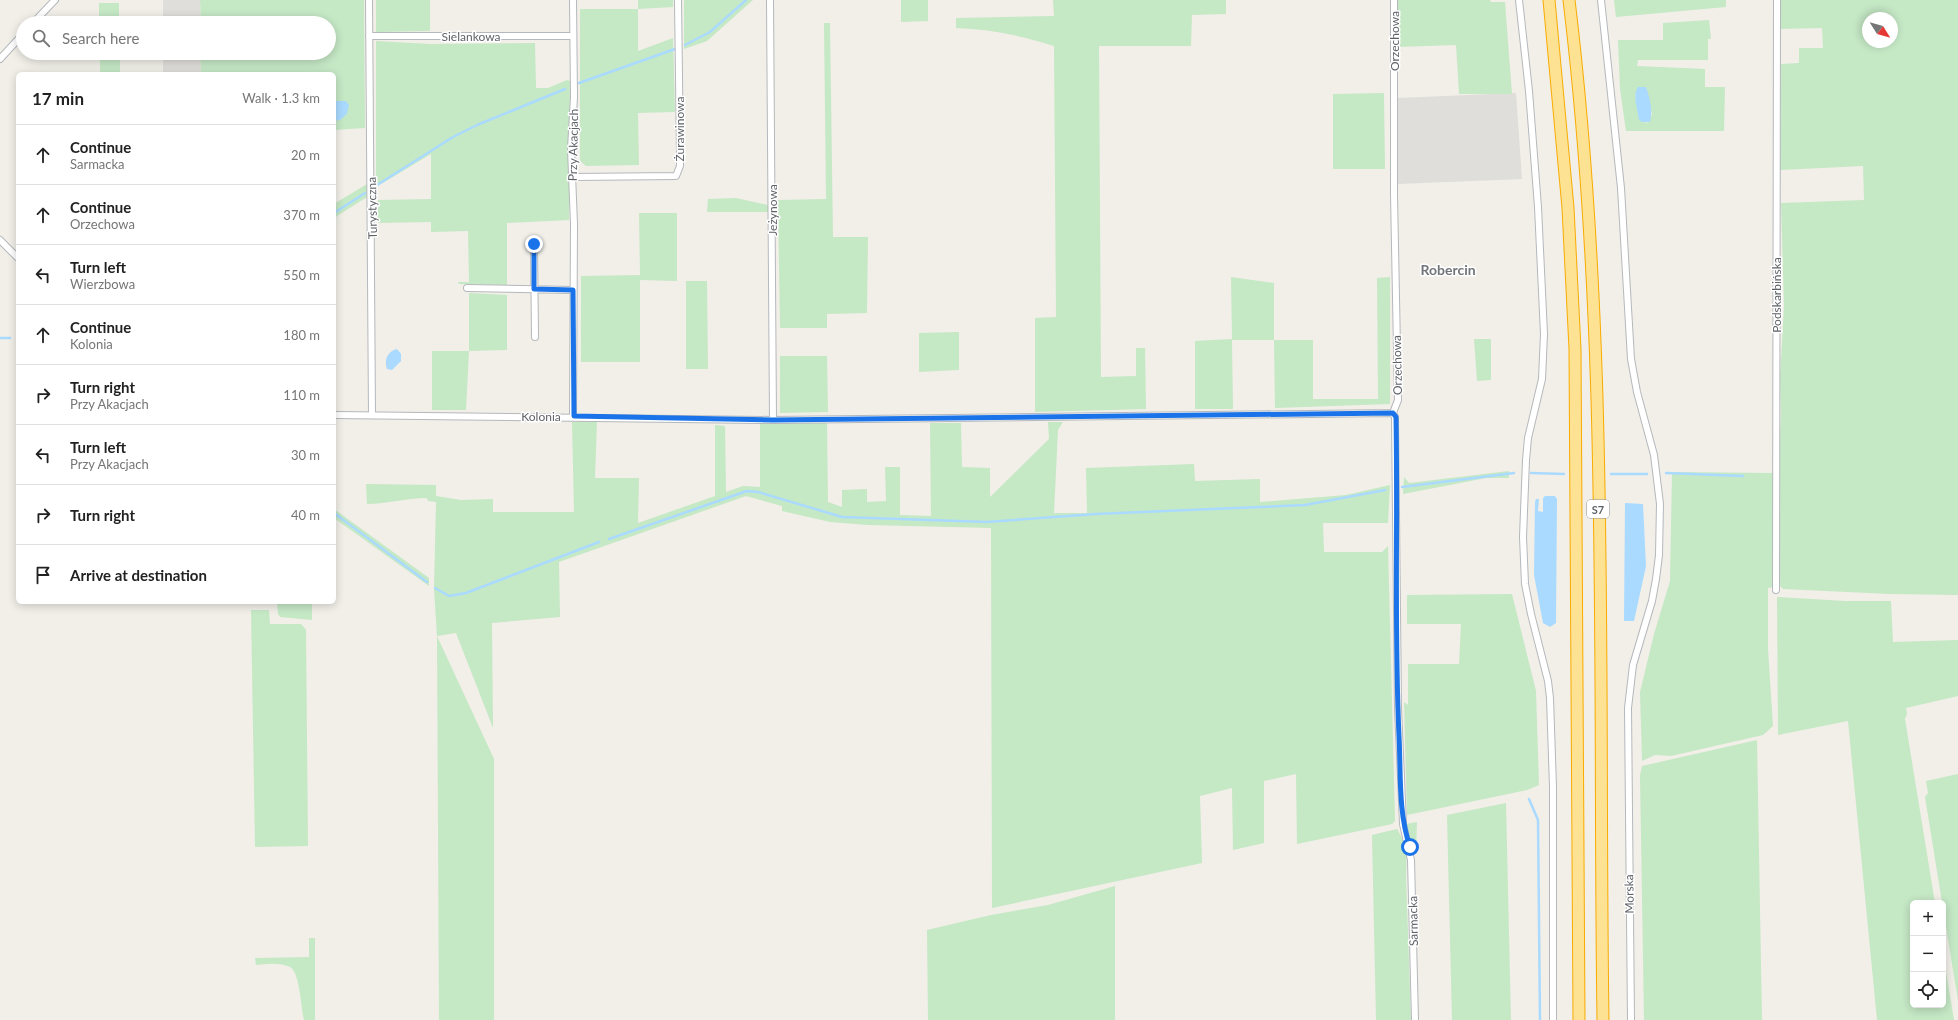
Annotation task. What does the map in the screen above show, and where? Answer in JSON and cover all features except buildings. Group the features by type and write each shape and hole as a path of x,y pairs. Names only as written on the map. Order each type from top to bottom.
{"highway":[{"name":"S7","path":"1549,0 1568,208 1575,349 1579,1020"},
{"name":"S7","path":"1569,0 1576,63 1594,303 1598,443 1602,1020"}],"street":[{"path":"40,16 55,0"},
{"name":"Turystyczna","path":"369,0 372,415"},
{"name":"Przy Akacjach","path":"573,0 572,177 574,416"},
{"name":"Żurawinowa","path":"572,177 676,176 680,156 678,0"},
{"name":"Jeżynowa","path":"770,0 773,420"},
{"name":"Orzechowa","path":"1394,0 1394,194 1398,400 1393,413 1396,417 1398,708 1403,824"},
{"path":"1519,0 1529,91 1538,207 1544,334 1542,379 1528,438 1523,536 1525,584 1548,681 1550,698 1553,787 1553,1020"},
{"name":"Morska","path":"1601,0 1621,188 1631,359 1637,392 1654,455 1660,504 1659,555 1656,579 1652,601 1633,665 1627,722 1631,1020"},
{"name":"Podskarbińska","path":"1776,590 1777,0"},
{"name":"Sielankowa","path":"369,36 573,36"},
{"path":"0,59 16,42"},
{"path":"0,240 16,256"},
{"path":"534,244 535,336"},
{"path":"466,288 573,290"},
{"name":"Kolonia","path":"336,415 574,416 773,420 1393,413"},
{"name":"Sarmacka","path":"1403,824 1412,860 1415,1020"}],"shaded area":[{"path":"163,0 200,0 201,16 163,16"},
{"path":"163,60 200,60 201,72 163,72"},
{"path":"1516,93 1522,179 1398,184 1398,98"}],"green space":[{"path":"200,0 364,0 365,128 336,130 336,72 201,72 200,60 336,60 336,16 201,16"},
{"path":"376,0 430,0 430,31 376,32"},
{"path":"638,0 673,0 673,7 638,9"},
{"path":"684,0 753,0 707,41 684,49"},
{"path":"901,0 928,0 928,21 901,22"},
{"path":"1053,0 1226,0 1226,14 1192,15 1191,46 1099,46 1101,377 1136,376 1136,348 1145,348 1146,409 1035,412 1035,318 1056,317 1054,46 1006,34 956,28 956,18 1054,16"},
{"path":"1398,0 1490,0 1491,2 1505,2 1512,94 1459,94 1456,45 1397,47"},
{"path":"1614,0 1726,0 1726,7 1616,17"},
{"path":"1780,0 1958,0 1958,595 1890,594 1783,589 1779,585 1778,487 1781,414 1780,378 1784,306 1781,203 1864,200 1863,166 1780,170 1781,64 1799,63 1799,48 1823,48 1822,28 1780,29"},
{"path":"99,3 119,3 119,16 99,16"},
{"path":"580,9 638,9 638,51 673,38 675,112 638,113 639,165 586,166 580,161"},
{"path":"1709,20 1711,39 1708,39 1708,60 1638,60 1637,66 1705,69 1705,87 1725,87 1724,131 1626,131 1620,89 1618,40 1663,40 1663,23","holes":["1646,87 1652,114 1647,123 1640,120 1635,95"]},
{"path":"824,23 830,23 833,237 868,237 867,313 827,314 827,328 780,328 778,200 826,199"},
{"path":"376,41 430,44 535,43 536,88 548,88 567,80 570,81 569,220 507,223 507,285 459,284 458,282 469,282 468,231 431,232 431,222 378,223 378,200 431,199 431,154 376,187"},
{"path":"100,60 120,60 120,72 100,72"},
{"path":"1384,93 1385,169 1333,169 1333,94"},
{"path":"367,184 367,197 336,217 336,203"},
{"path":"736,198 768,205 768,212 707,212 708,199"},
{"path":"639,213 677,213 677,281 640,280 640,362 581,362 581,276 640,275"},
{"path":"1231,277 1274,283 1274,340 1232,340 1233,409 1195,409 1195,341 1232,339"},
{"path":"1390,277 1390,404 1275,408 1274,340 1313,340 1313,399 1378,399 1377,278"},
{"path":"686,281 707,281 708,369 686,369"},
{"path":"469,293 507,295 507,350 469,351"},
{"path":"959,332 959,370 919,372 919,333"},
{"path":"1474,339 1491,339 1491,380 1477,381"},
{"path":"432,351 469,351 466,410 432,410"},
{"path":"780,356 827,356 828,412 780,413"},
{"path":"572,422 597,422 595,478 639,478 638,523 715,496 715,425 725,426 726,492 743,486 760,487 760,422 827,422 828,502 842,507 842,490 867,489 867,502 886,501 885,467 900,467 900,515 931,516 930,423 961,423 962,467 990,468 990,497 1049,439 1048,422 1063,422 1058,430 1054,513 1087,513 1086,468 1194,464 1195,481 1260,479 1260,502 1346,495 1390,485 1388,523 1323,523 1324,552 1382,552 1388,546 1395,821 1392,824 1297,844 1296,774 1264,781 1264,843 1233,850 1232,788 1200,796 1202,863 992,908 991,528 868,525 830,522 782,511 782,506 746,496 559,562 560,617 492,623 493,728 456,633 437,636 434,589 436,502 428,501 427,498 367,504 366,484 436,485 436,496 461,500 493,499 493,512 574,512"},
{"path":"1509,471 1509,478 1486,478 1403,494 1404,477 1409,483"},
{"path":"1672,472 1773,473 1773,587 1768,588 1768,649 1773,726 1763,735 1671,756 1655,755 1642,761 1640,692 1654,634 1670,581"},
{"path":"336,510 429,578 429,586 336,519"},
{"path":"1512,594 1536,691 1539,785 1527,790 1407,815 1404,702 1408,705 1408,664 1459,664 1461,624 1407,624 1407,595"},
{"path":"1777,597 1845,601 1891,601 1893,642 1958,640 1958,696 1906,708 1907,714 1905,719 1935,900 1910,900 1910,1008 1946,1008 1946,971 1954,1020 1877,1020 1848,721 1778,735"},
{"path":"277,604 312,604 312,620 280,617 278,614"},
{"path":"251,610 269,610 270,624 301,624 306,630 308,846 255,847"},
{"path":"437,636 494,759 494,1020 439,1020"},
{"path":"1757,740 1762,1020 1644,1020 1640,775 1642,766"},
{"path":"1958,774 1958,1001 1946,927 1946,900 1942,900 1925,797 1928,793 1926,781"},
{"path":"1506,803 1511,1020 1452,1020 1447,815"},
{"path":"1417,822 1416,850 1412,849 1406,824"},
{"path":"1397,829 1407,847 1406,875 1411,1020 1376,1020 1372,835"},
{"path":"1115,886 1115,1020 928,1020 927,930 991,915 1048,905"},
{"path":"309,938 315,938 315,1020 304,1020 298,983 293,970 282,964 256,965 255,958 309,957"}],"water":[{"path":"1638,87 1646,87 1650,100 1650,122 1642,122 1639,120 1635,99"},
{"path":"336,101 346,101 349,105 347,114 340,120 336,121"},
{"path":"397,349 401,354 401,361 392,370 387,369 387,357 391,352"},
{"path":"1545,496 1555,496 1557,499 1556,623 1550,627 1543,623 1534,575 1535,502 1536,499 1539,499 1538,511 1543,512 1543,498"},
{"path":"1625,503 1643,504 1646,566 1634,621 1624,621"}],"waterway":[{"path":"685,45 710,32 746,0"},
{"path":"579,83 675,49"},
{"path":"377,185 453,137 477,125 565,89"},
{"path":"336,212 365,193"},
{"path":"0,338 10,338"},
{"path":"1402,487 1514,473"},
{"path":"1531,473 1564,474"},
{"path":"1666,473 1743,476"},
{"path":"1611,474 1647,474"},
{"path":"609,539 747,491 758,492 842,517 987,522 1096,514 1305,505 1385,490"},
{"path":"336,514 427,582"},
{"path":"435,588 449,596 466,593 599,542"},
{"path":"1529,799 1538,820 1540,1020"}],"district":[{"name":"Robercin","path":"1448,269"}],"route":[{"path":"534,244 534,289 573,290 574,416 773,420 1393,413 1396,417 1398,708 1403,824 1405,835 1410,847"}]}
